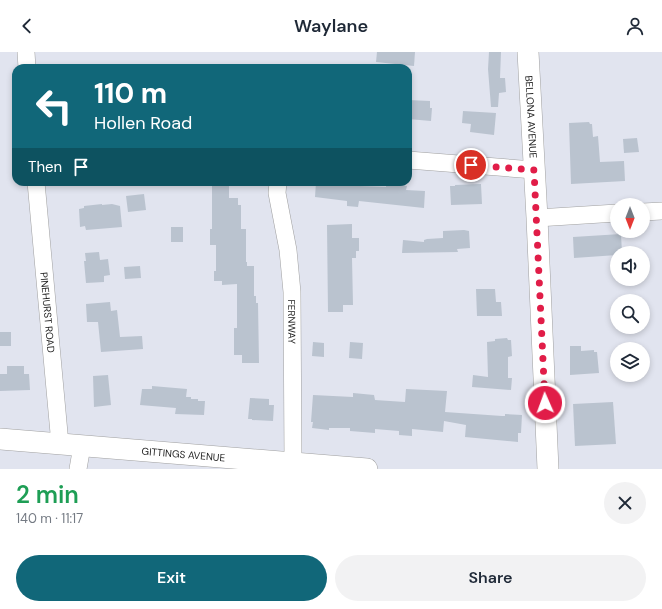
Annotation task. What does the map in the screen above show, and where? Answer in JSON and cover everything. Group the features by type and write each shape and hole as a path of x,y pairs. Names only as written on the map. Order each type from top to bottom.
{"street":[{"path":"26,52 27,64"},
{"name":"BELLONA AVENUE","path":"528,52 548,469"},
{"path":"412,160 534,170"},
{"name":"PINEHURST ROAD","path":"36,186 60,444"},
{"name":"FERNWAY","path":"278,186 277,193 288,250 291,278 293,463"},
{"path":"650,212 662,211"},
{"path":"537,218 610,214"},
{"name":"GITTINGS AVENUE","path":"0,439 367,469"},
{"path":"78,469 82,446"}],"building":[{"path":"377,52 415,52 414,66 412,66 412,64 376,62"},
{"path":"489,52 501,52 500,78 505,78 506,92 499,93 498,107 491,107 488,69"},
{"path":"412,100 430,101 430,108 432,108 431,121 412,119"},
{"path":"463,111 496,113 494,135 470,132 471,124 462,123"},
{"path":"589,122 592,124 593,137 598,136 600,162 624,161 625,181 571,184 569,123"},
{"path":"637,138 639,152 624,153 623,139"},
{"path":"481,184 482,204 451,205 450,186"},
{"path":"212,186 229,186 229,198 238,198 238,205 241,205 241,229 246,229 247,266 254,266 254,296 256,296 256,303 258,303 259,363 242,363 242,355 234,355 234,328 237,328 237,284 222,285 222,281 214,281 214,271 216,271 216,245 210,245 210,229 212,229"},
{"path":"316,186 407,186 406,190 425,191 424,208 359,201 358,207 347,206 347,201 315,197"},
{"path":"144,194 146,210 128,212 126,196"},
{"path":"102,204 120,206 122,227 86,230 85,226 80,227 79,209 84,208 84,206"},
{"path":"352,224 352,238 359,238 359,251 356,251 356,258 352,258 353,305 343,305 343,312 328,312 327,225"},
{"path":"171,227 183,227 183,242 171,242"},
{"path":"443,231 469,231 470,248 457,249 458,252 402,253 403,240 424,242 424,240 427,239 443,238"},
{"path":"610,235 610,238 621,238 622,246 610,246 610,255 574,258 573,237"},
{"path":"99,252 100,260 108,259 110,275 104,276 104,282 86,283 84,261 86,261 85,253"},
{"path":"140,266 141,278 125,279 124,267"},
{"path":"476,289 495,289 496,302 501,302 502,316 477,316"},
{"path":"110,302 111,311 117,310 120,337 142,336 143,349 101,352 98,322 87,322 86,304"},
{"path":"0,332 11,332 11,346 0,346"},
{"path":"507,338 508,340 511,340 512,356 508,357 508,378 512,378 511,390 472,387 473,375 488,377 487,342 495,341 495,339"},
{"path":"313,342 324,343 324,357 312,356"},
{"path":"350,342 363,343 362,359 349,358"},
{"path":"570,346 581,346 581,351 594,350 594,352 597,352 599,373 570,375"},
{"path":"7,366 24,366 24,374 29,374 30,390 0,391 0,374 7,374"},
{"path":"108,375 111,405 94,407 93,376"},
{"path":"152,386 187,389 186,397 198,399 198,401 205,401 204,415 175,414 176,408 140,405 142,389 152,389"},
{"path":"406,389 447,391 445,412 502,416 505,416 505,414 522,415 521,433 518,433 518,442 465,437 466,425 444,421 443,432 412,429 412,436 399,435 399,431 375,429 375,433 350,431 350,428 329,428 329,430 312,428 313,395 353,397 353,393 374,395 375,400 405,402"},
{"path":"250,398 269,399 269,405 274,405 273,421 248,419"},
{"path":"613,402 616,444 575,446 573,404"}],"route":[{"path":"471,165 534,170 545,403"}]}
